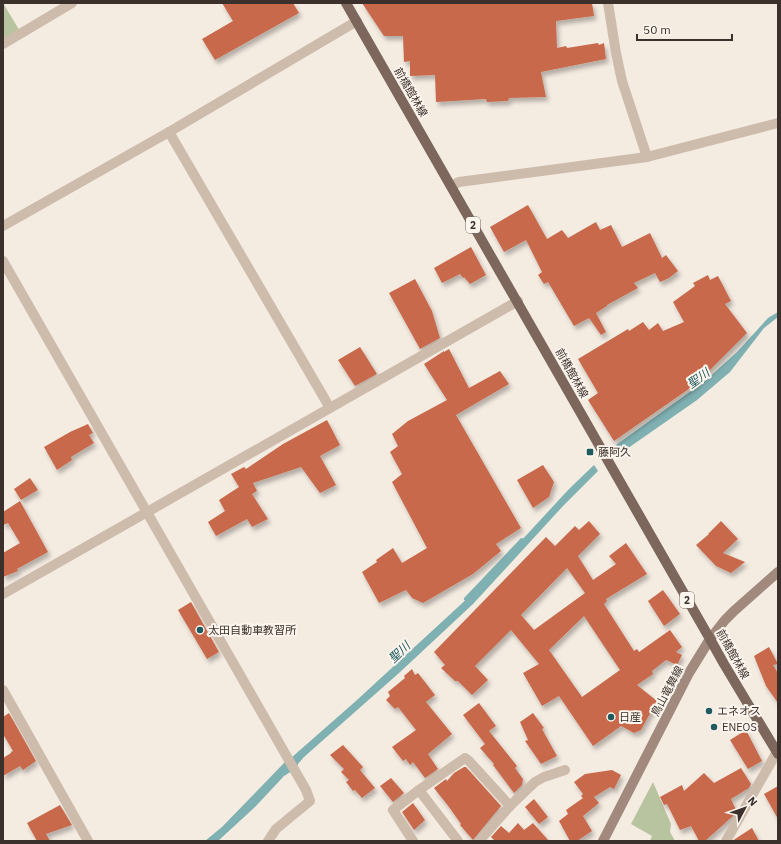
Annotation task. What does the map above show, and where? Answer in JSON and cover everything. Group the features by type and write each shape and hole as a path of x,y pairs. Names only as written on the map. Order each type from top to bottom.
{"main road":[{"name":"前橋館林線","path":"346,3 518,301 724,664 778,752"},
{"name":"鳥山竜舞線","path":"603,841 689,674 710,639 734,611 778,572"}],"street":[{"path":"3,44 72,3"},
{"path":"608,3 622,81 647,157"},
{"path":"3,226 169,132 357,21"},
{"path":"451,186 459,182 647,157 778,123"},
{"path":"169,132 330,408"},
{"path":"3,261 306,790 310,801 276,829 268,841"},
{"path":"3,594 518,301"},
{"path":"3,690 88,841"},
{"path":"726,841 778,752"},
{"path":"413,841 393,810 465,758 510,806"},
{"path":"479,841 510,806 535,782 544,777 565,770"},
{"path":"419,790 458,841"}],"green space":[{"path":"3,3 21,33 3,40"},
{"path":"653,782 671,824 670,832 675,841 650,841 652,836 631,824"}],"water":[{"path":"778,312 778,317 764,328 730,372 697,400 621,453 616,445 705,381 737,352 768,318"},
{"path":"594,465 598,471 563,506 473,604 399,673 304,757 298,764 297,768 291,758 357,700 470,596 569,489"},
{"path":"285,762 292,771 284,776 255,807 218,841 205,841 222,827"}],"building":[{"path":"222,3 293,3 299,13 215,60 202,39 233,21"},
{"path":"362,3 592,3 594,16 556,21 557,48 566,46 567,48 598,43 599,45 604,43 606,59 541,72 546,97 509,98 508,101 487,102 486,99 436,102 435,75 410,76 410,61 404,62 403,36 384,36"},
{"path":"528,205 547,239 562,230 568,238 596,222 600,230 611,225 622,247 650,233 662,258 666,255 678,271 669,278 660,282 655,273 634,283 638,288 607,305 596,313 606,332 601,335 589,318 574,326 548,282 544,284 538,275 542,272 526,240 504,252 490,227"},
{"path":"471,247 486,275 470,284 460,274 442,283 434,268"},
{"path":"708,275 710,280 718,276 731,301 725,304 747,333 696,384 614,441 588,400 598,393 578,359 628,329 629,331 643,322 649,330 658,323 663,331 684,322 673,302 695,286 693,283"},
{"path":"415,279 432,311 440,338 420,349 389,293"},
{"path":"360,347 377,374 355,386 338,360"},
{"path":"449,349 469,388 500,371 509,384 456,415 521,528 496,544 501,551 473,574 423,603 412,598 406,590 379,603 362,572 377,562 376,560 393,548 402,563 427,548 392,482 402,474 390,452 398,446 392,434 408,421 447,400 424,364"},
{"path":"327,420 340,445 320,456 336,485 320,493 301,467 253,483 257,491 252,494 268,519 252,527 247,519 216,536 208,522 225,511 219,500 239,487 231,474 244,467 246,469 283,444"},
{"path":"88,424 93,433 89,435 94,443 71,457 72,460 57,470 44,447 70,432"},
{"path":"543,465 554,482 549,497 533,508 517,480"},
{"path":"30,478 38,490 21,500 14,489"},
{"path":"20,501 48,552 17,569 18,571 3,577 3,553 20,543 8,523 3,525 3,512"},
{"path":"589,521 600,534 578,556 593,580 616,564 609,556 626,543 647,574 606,599 607,601 604,604 634,651 637,649 639,652 670,630 682,647 676,652 682,655 677,665 666,660 652,671 653,674 637,685 657,701 641,730 634,733 621,726 593,746 559,696 542,706 523,673 539,664 511,630 475,666 488,680 472,695 458,681 455,681 441,668 445,665 434,652 546,537 555,546 575,526 579,530","holes":["567,568 585,593 534,630 521,615","584,616 620,670 582,697 549,650"]},
{"path":"721,521 738,539 723,553 745,562 731,573 716,566 696,545"},
{"path":"663,590 680,614 664,626 648,601"},
{"name":"太田自動車教習所","path":"191,602 219,652 207,659 178,610"},
{"path":"769,647 778,664 773,665 778,673 778,703 766,686 754,656"},
{"path":"412,669 415,675 418,673 435,695 426,702 452,734 428,754 438,769 425,778 413,762 410,765 406,759 403,761 392,747 416,730 398,707 395,709 386,700 390,696 388,692 405,678 404,676"},
{"path":"479,703 496,726 489,731 517,766 515,768 523,779 522,785 514,793 493,765 494,764 480,748 485,744 463,715"},
{"path":"9,713 36,761 23,770 20,766 3,776 3,758 13,751 3,734 3,717"},
{"path":"533,713 544,728 542,729 557,756 541,764 525,741 528,740 520,722"},
{"path":"746,730 762,761 748,769 730,740"},
{"path":"343,745 363,767 360,770 375,788 362,798 355,790 353,791 346,782 349,780 341,772 344,769 330,755"},
{"path":"466,767 501,806 473,840 460,825 461,824 434,788 446,779 447,781 454,773"},
{"path":"741,768 751,784 749,788 731,799 736,810 733,816 705,841 699,841 691,826 680,830 667,804 664,805 660,797 682,785 684,791 704,773 714,783"},
{"path":"612,770 621,775 614,789 610,787 594,797 599,803 583,816 592,831 577,841 570,841 559,821 568,814 566,810 583,798 581,796 583,794 574,782 585,774"},
{"path":"391,778 404,793 393,802 380,786"},
{"path":"778,786 778,819 764,794"},
{"path":"534,799 548,817 539,824 525,807"},
{"path":"413,803 425,820 414,830 402,812"},
{"path":"60,805 72,825 46,834 50,841 37,841 27,823"},
{"path":"518,823 524,830 533,823 549,841 495,841 491,837 501,826 509,833"},
{"path":"752,828 759,841 733,841 735,839"}],"waterway":[{"name":"聖川","path":"466,599 522,540"}],"place":[{"name":"藤阿久","path":"590,452"},
{"name":"太田自動車教習所","path":"200,630"},
{"name":"エネオス","path":"709,711"},
{"name":"日産","path":"611,717"},
{"name":"ENEOS","path":"714,727"}]}
